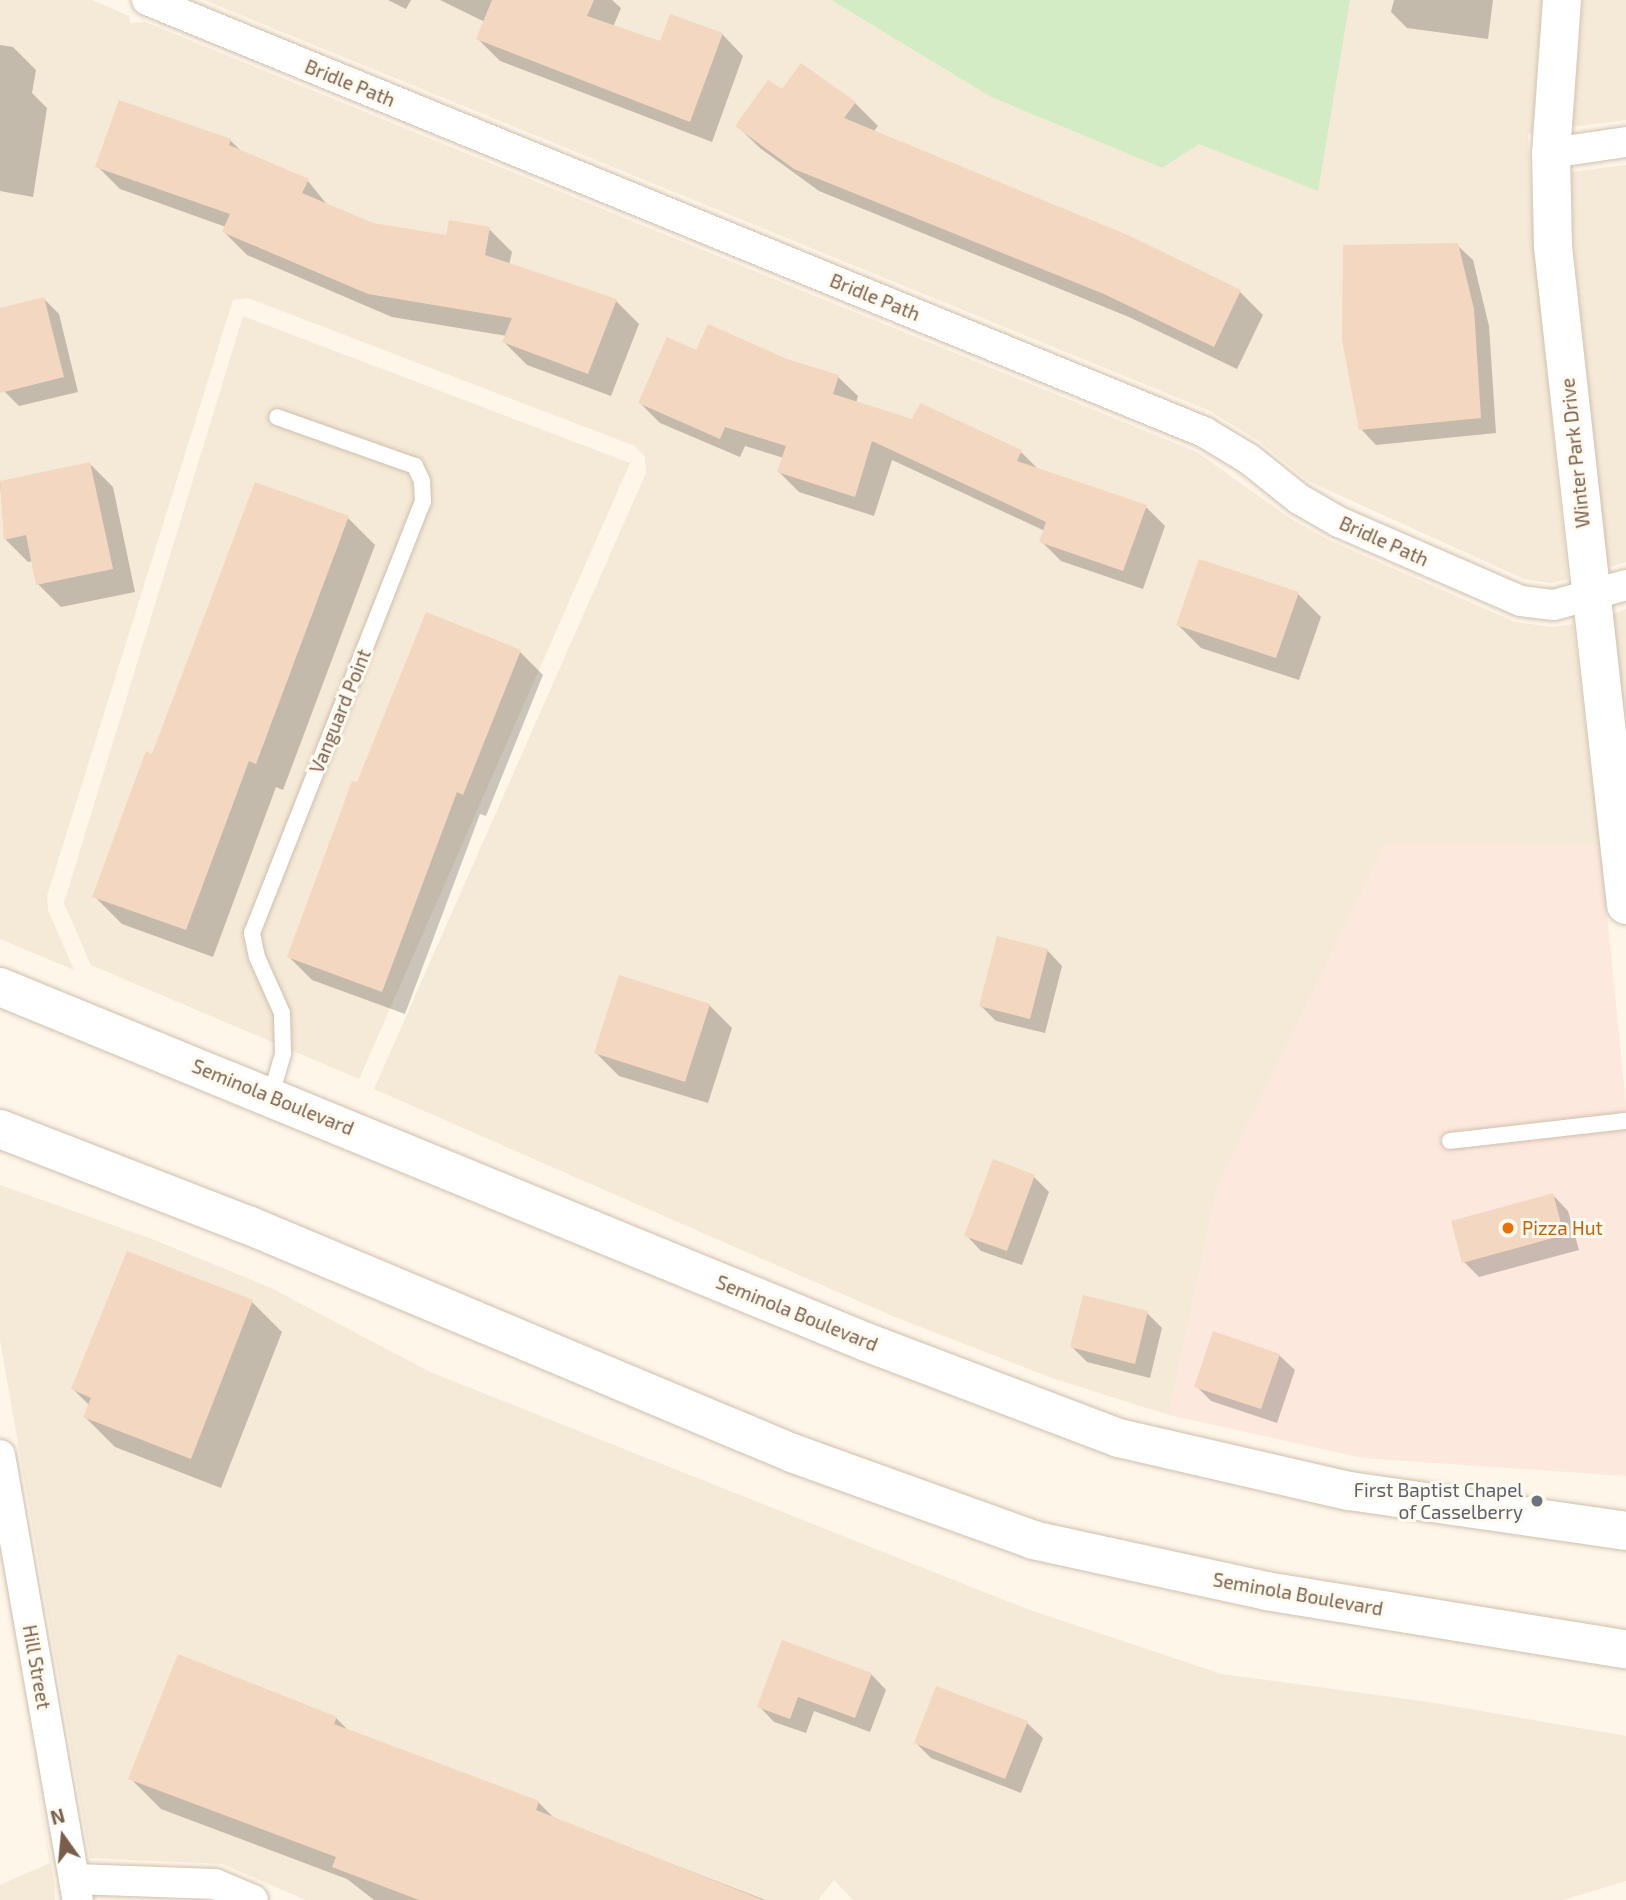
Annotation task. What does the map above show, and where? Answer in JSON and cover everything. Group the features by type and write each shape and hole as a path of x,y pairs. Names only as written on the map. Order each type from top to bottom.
{"main road":[{"name":"Winter Park Drive","path":"1562,0 1551,153 1553,247 1626,905"},
{"name":"Seminola Boulevard","path":"0,987 271,1095 866,1342 1119,1438 1349,1492 1626,1531"},
{"name":"Seminola Boulevard","path":"0,1129 248,1225 792,1453 1034,1540 1266,1591 1626,1649"}],"street":[{"name":"Bridle Path","path":"147,0 1204,432 1249,459 1299,499 1339,522 1521,601 1554,605 1626,585"},
{"path":"1551,153 1626,142"},
{"name":"Hill Street","path":"0,1455 76,1890 215,1884 253,1900"}],"lane":[{"name":"Vanguard Point","path":"271,1095 283,1054 282,1013 257,957 252,933 423,502 422,481 415,466 277,417"},
{"path":"1450,1141 1626,1121"}],"shaded area":[{"path":"0,0 92,0 129,16 130,23 145,22 1197,452 1291,519 1331,541 1515,622 1553,627 1573,624 1600,846 1386,844 1218,1184 1169,1415 1055,1379 895,1317 374,1089 646,473 645,457 635,446 248,298 233,300 47,896 48,910 74,970 0,939"},
{"path":"204,0 831,0 991,97 1162,168 1283,0 1542,0 1532,133 1528,134 1534,248 1568,579 1551,583 1524,579 1308,481 1260,442 1210,411"},
{"path":"1583,0 1626,0 1626,120 1573,127"},
{"path":"1626,165 1626,562 1607,568 1574,247 1571,172"},
{"path":"243,316 630,463 359,1079 91,965 64,903"},
{"path":"1626,609 1626,731 1612,615"},
{"path":"1386,843 1600,846 1626,1105 1626,1476 1363,1458 1169,1415 1218,1184"},
{"path":"0,1185 152,1239 271,1288 430,1372 1027,1609 1221,1674 1429,1702 1626,1736 1626,1881 1563,1900 853,1900 834,1880 818,1900 306,1900 222,1864 90,1858 0,1340"},
{"path":"29,1740 54,1881 55,1900 0,1900 0,1885 50,1863"}],"green space":[{"path":"831,0 1350,0 1318,191 1199,144 1162,168 991,97"}],"building":[{"path":"492,0 594,0 587,16 660,41 670,14 723,33 690,122 476,39"},
{"path":"801,63 856,102 844,118 1130,236 1241,290 1214,347 1104,294 794,169 735,126 768,80 782,89"},
{"path":"119,100 231,139 229,145 309,179 302,193 373,223 446,235 449,220 490,227 485,255 617,299 588,374 502,342 512,318 368,294 222,232 230,214 95,167"},
{"path":"1458,243 1474,309 1481,418 1359,430 1342,340 1343,245"},
{"path":"44,297 64,377 0,393 0,308"},
{"path":"708,324 787,359 839,375 833,394 912,419 920,403 1022,450 1017,461 1147,505 1123,571 1039,542 1046,522 872,441 855,497 777,472 786,446 725,427 720,439 638,403 667,337 696,350"},
{"path":"90,462 113,569 36,585 26,535 4,540 0,481"},
{"path":"255,482 349,516 256,764 249,761 186,930 92,897 146,751 152,754"},
{"path":"1199,559 1299,592 1276,658 1176,625"},
{"path":"426,612 521,650 463,795 457,792 382,992 287,957 352,781 357,782"},
{"path":"997,936 1048,949 1030,1019 979,1006"},
{"path":"619,975 710,1004 685,1082 594,1053"},
{"path":"993,1159 1035,1175 1007,1251 964,1236"},
{"name":"Pizza Hut","path":"1553,1193 1564,1235 1462,1263 1451,1221"},
{"path":"127,1251 253,1300 191,1459 83,1417 91,1398 71,1389"},
{"path":"1083,1295 1148,1311 1135,1364 1070,1347"},
{"path":"1213,1331 1280,1354 1261,1409 1194,1387"},
{"path":"782,1640 872,1673 855,1718 798,1697 790,1719 757,1707"},
{"path":"178,1654 337,1717 334,1724 539,1801 536,1810 763,1900 419,1900 332,1867 336,1857 128,1779"},
{"path":"936,1686 1028,1721 1005,1779 914,1743"}],"place":[{"name":"Pizza Hut","path":"1508,1228"},
{"name":"First Baptist Chapel of Casselberry","path":"1537,1501"}]}
